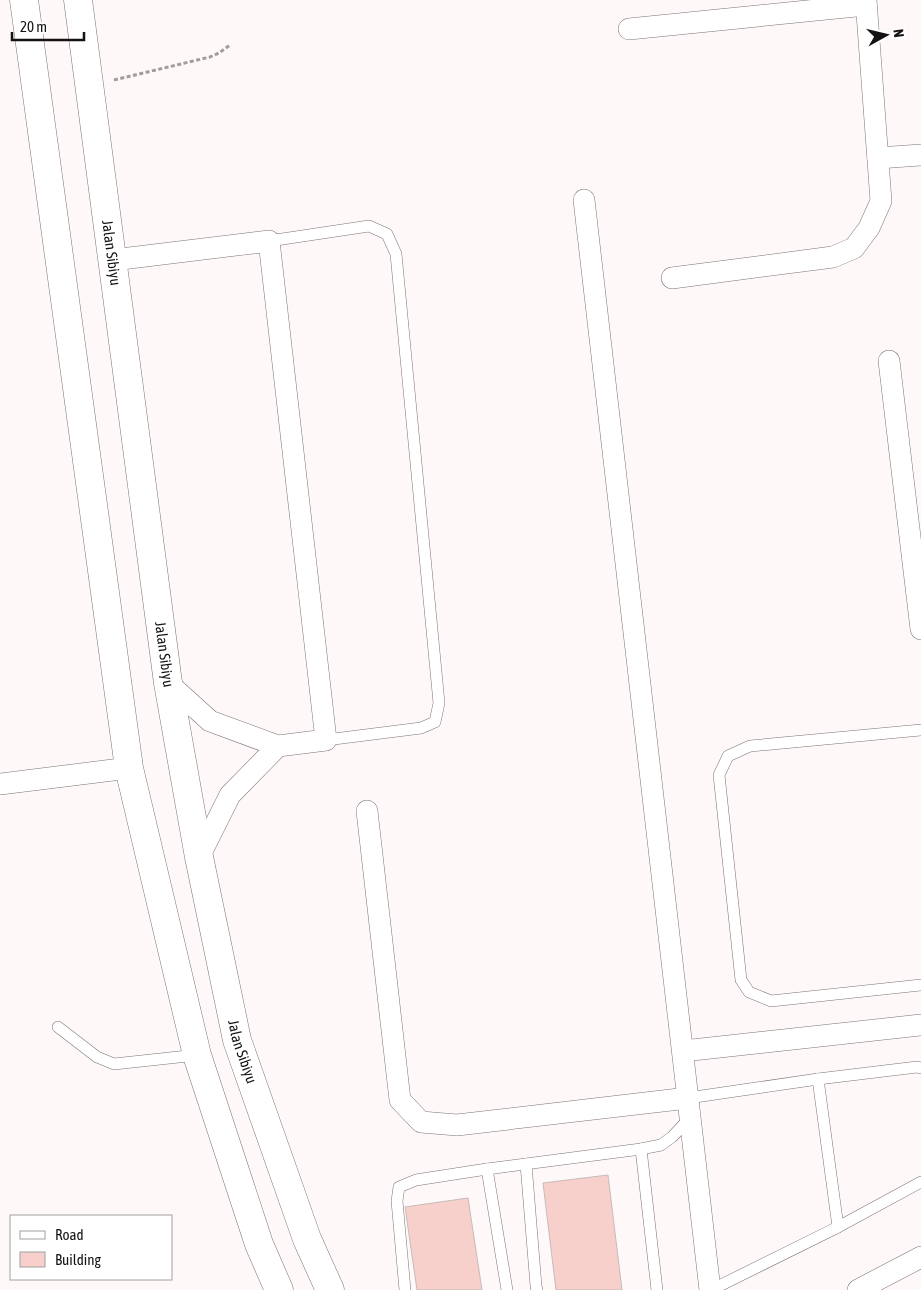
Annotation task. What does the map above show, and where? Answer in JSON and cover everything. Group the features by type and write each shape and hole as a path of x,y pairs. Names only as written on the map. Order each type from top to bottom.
{"main road":[{"path":"24,0 129,768 197,1055 259,1244 279,1290"},
{"name":"Jalan Sibiyu","path":"78,0 168,683 199,857 237,1040 307,1240 330,1290"}],"street":[{"path":"629,29 866,3 881,200 869,228 854,248 833,256 672,278"},
{"path":"878,158 921,155"},
{"path":"584,200 711,1290"},
{"path":"113,260 269,241 326,740 278,746 210,721 168,683"},
{"path":"889,361 916,537 921,629"},
{"path":"199,857 230,795 278,746"},
{"path":"0,784 129,768"},
{"path":"368,811 400,1100 421,1122 457,1125 689,1107"},
{"path":"683,1051 921,1025"},
{"path":"858,1290 920,1259"}],"lane":[{"path":"269,241 369,226 387,234 396,254 439,703 435,722 421,728 326,740"},
{"path":"921,730 750,746 728,756 719,775 742,980 749,992 771,1001 921,985"},
{"path":"58,1027 97,1057 114,1064 197,1055"},
{"path":"405,1290 397,1201 399,1187 416,1180 661,1145 672,1137 689,1107 818,1079 921,1068"},
{"path":"818,1079 838,1227"},
{"path":"641,1149 657,1290"},
{"path":"526,1164 536,1286 538,1290"},
{"path":"487,1169 507,1290"},
{"path":"711,1290 838,1227 921,1182"}],"path":[{"path":"89,86 210,57 230,46"}],"building":[{"path":"608,1175 622,1290 556,1290 543,1183"},
{"path":"468,1198 482,1290 417,1290 405,1207"}]}
